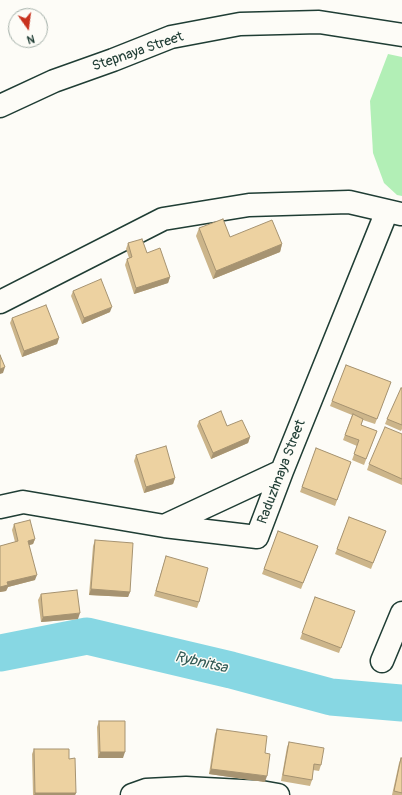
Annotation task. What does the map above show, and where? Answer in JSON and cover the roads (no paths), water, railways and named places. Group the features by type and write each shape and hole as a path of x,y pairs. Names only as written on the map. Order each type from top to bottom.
{"street":[{"name":"Stepnaya Street","path":"0,106 54,81 172,38 240,24 319,22 402,35"},
{"name":"Raduzhnaya Street","path":"0,302 163,218 249,205 349,202 395,212 282,471 257,537 164,526 23,502 0,507"},
{"path":"164,526 282,471"},
{"path":"382,661 402,613"},
{"path":"132,795 146,790 186,788 261,792 278,795"}],"waterway":[{"name":"Rybnitsa","path":"0,653 87,636 231,670 331,697 402,703"}]}
